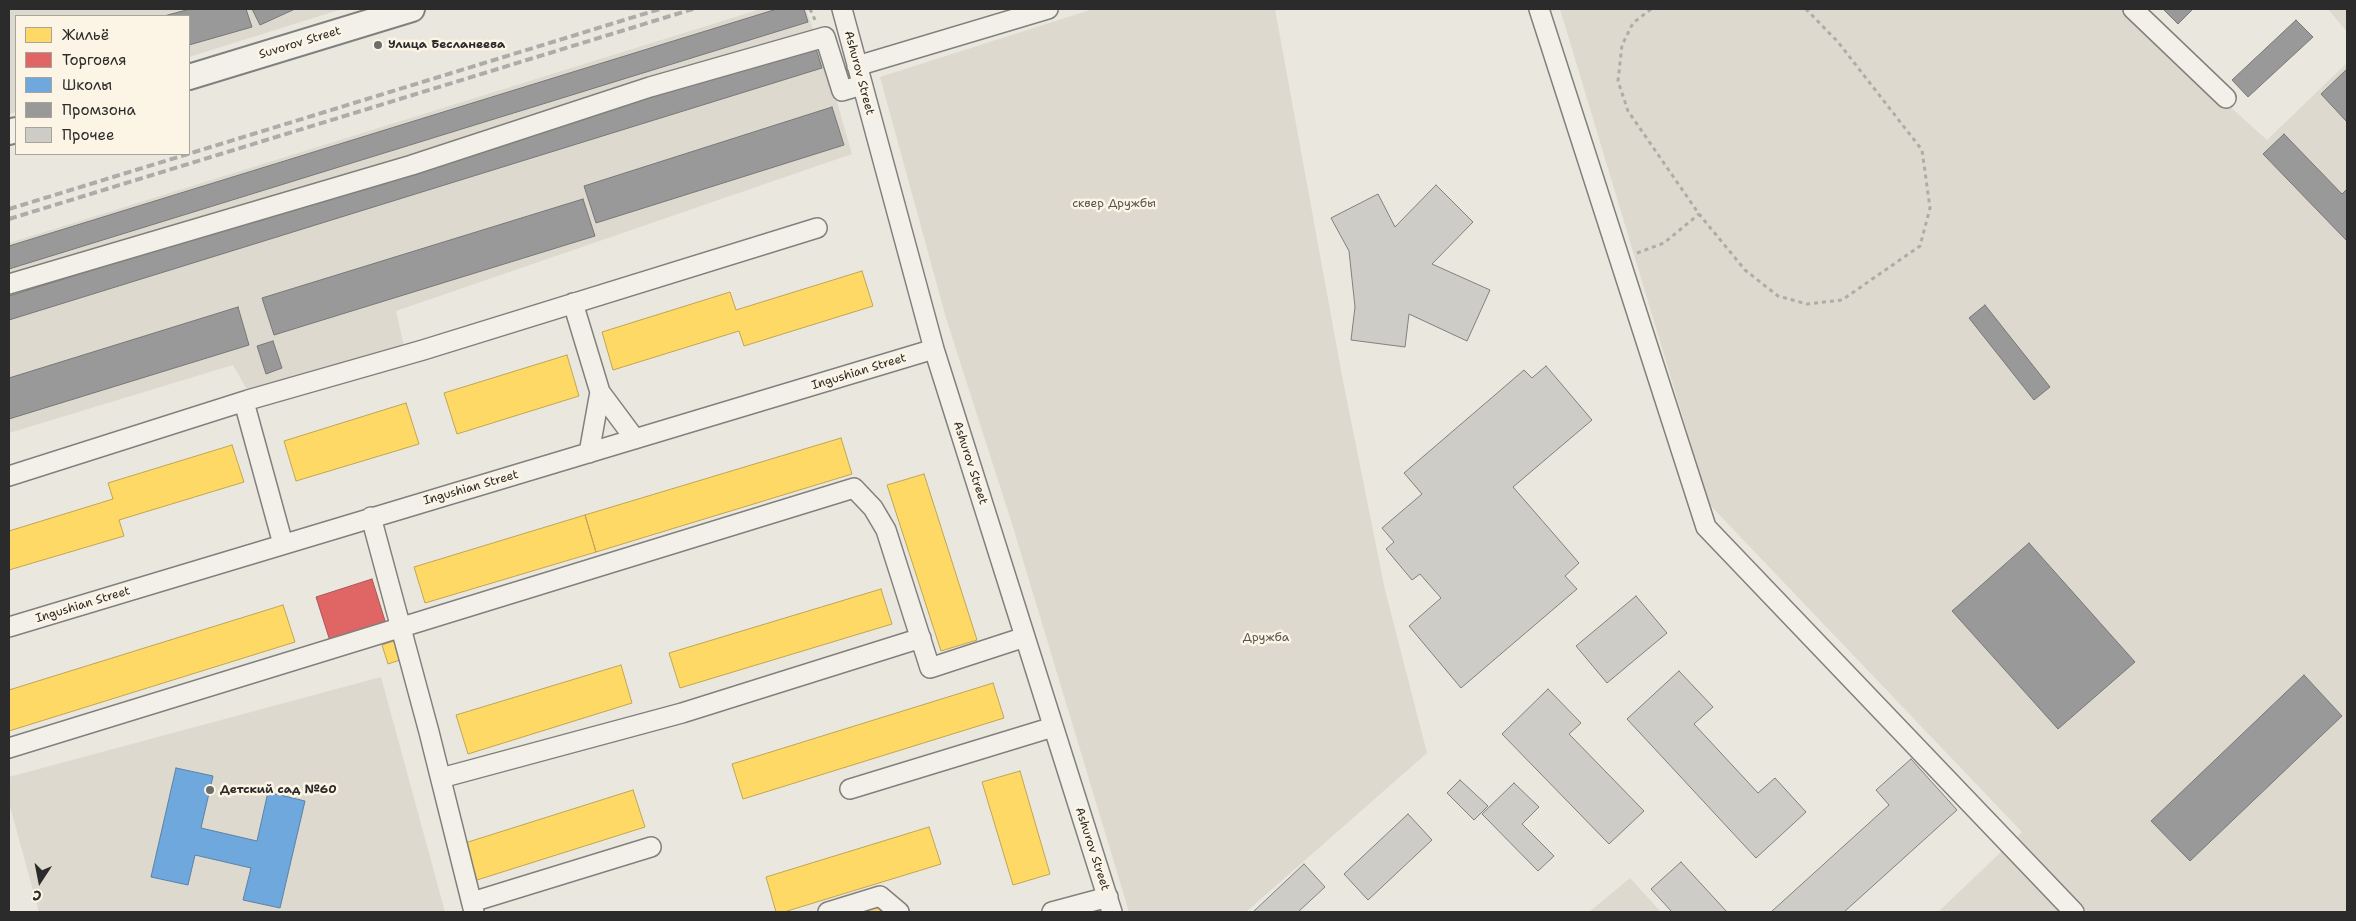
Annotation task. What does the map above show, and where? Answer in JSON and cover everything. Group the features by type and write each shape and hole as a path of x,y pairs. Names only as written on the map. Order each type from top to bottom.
{"main road":[{"name":"Suvorov Street","path":"190,77 369,15 412,9"}],"street":[{"name":"Ashurov Street","path":"842,9 934,349 1110,905"},
{"path":"857,66 1048,9"},
{"path":"1539,9 1706,527 2074,912"},
{"path":"2133,9 2226,98"},
{"path":"9,284 412,165 650,87 825,37 842,91 862,85"},
{"path":"9,476 244,402 817,228"},
{"path":"573,303 600,392 635,439"},
{"name":"Ingushian Street","path":"9,628 371,517 934,349"},
{"path":"589,453 600,392"},
{"path":"244,402 283,544"},
{"path":"9,748 854,488 873,508 886,530 930,668 1025,637"},
{"path":"371,517 441,778 473,907 651,847"},
{"path":"441,778 682,713 921,638"},
{"path":"850,789 1054,727"},
{"path":"828,912 880,896 899,912"},
{"path":"1052,912 1110,905"}],"path":[{"path":"1651,9 1633,23 1622,45 1618,81 1628,111 1699,214 1744,270 1778,296 1806,304 1842,300 1920,246 1930,208 1922,150 1838,42 1806,9"},
{"path":"1619,259 1664,243 1699,214"}],"shaded area":[{"path":"9,9 342,9 190,57 190,15 15,15 15,112 9,114"},
{"path":"761,9 806,9 828,71 852,154 396,311 407,359 253,400 233,365 9,433 9,243"},
{"name":"сквер Дружбы","path":"1093,9 1275,9 1343,381 1385,590 1427,753 1246,912 1129,912 1013,527 946,318 880,77"},
{"path":"1560,9 2121,9 2267,140 2347,63 2347,912 1938,912 2022,832 1709,504"},
{"path":"2328,9 2347,9 2347,32"},
{"name":"Детский сад №60","path":"381,677 445,912 39,912 9,803 9,777"},
{"path":"1630,878 1661,912 1589,912"}],"building: Жильё":[{"path":"862,271 873,306 744,346 739,331 613,370 602,332 730,292 736,310"},
{"path":"567,355 579,396 457,434 444,393"},
{"path":"406,403 419,444 296,481 284,441"},
{"path":"841,438 852,474 596,552 585,515"},
{"path":"232,445 244,482 119,520 124,536 9,570 9,531 113,499 108,483"},
{"path":"924,474 977,640 941,651 887,485"},
{"path":"585,515 596,552 425,603 414,567"},
{"path":"881,589 892,624 680,688 669,653"},
{"path":"283,605 295,642 9,731 9,690"},
{"path":"397,640 403,659 388,664 382,645"},
{"path":"621,665 632,703 468,754 456,715"},
{"path":"993,683 1004,718 743,799 732,764"},
{"path":"1020,771 1050,874 1013,885 982,782"},
{"path":"633,790 645,827 477,880 465,843"},
{"path":"929,827 941,864 784,912 776,912 766,877"},
{"path":"880,903 882,912 856,912"}],"building: Торговля":[{"path":"372,579 386,624 330,641 316,597"}],"building: Школы":[{"path":"176,768 213,776 201,828 257,841 268,792 305,801 280,908 243,900 251,868 195,855 188,885 151,877"}],"building: Промзона":[{"path":"190,9 246,9 252,27 190,45 190,15 168,15"},
{"path":"252,9 295,9 260,25"},
{"path":"777,9 804,9 808,22 9,269 9,246"},
{"path":"2163,9 2193,9 2178,24"},
{"path":"2296,20 2313,37 2248,97 2232,80"},
{"path":"815,45 822,68 9,320 9,296"},
{"path":"2347,69 2347,120 2346,121 2321,94"},
{"path":"832,107 844,145 596,223 584,186"},
{"path":"2284,134 2342,194 2347,189 2347,241 2263,154"},
{"path":"583,199 595,236 274,335 262,298"},
{"path":"1985,305 2050,387 2034,400 1969,318"},
{"path":"238,307 249,345 9,419 9,378"},
{"path":"273,341 282,368 266,374 257,346"},
{"path":"2029,543 2135,662 2058,729 1952,611"},
{"path":"2304,675 2342,716 2190,861 2151,821"}],"building: Прочее":[{"path":"1436,185 1473,222 1432,264 1490,290 1467,341 1409,314 1405,347 1351,340 1355,307 1349,251 1331,218 1378,194 1395,227"},
{"path":"1546,366 1592,420 1513,487 1579,563 1565,576 1577,589 1461,688 1409,626 1441,598 1420,574 1412,580 1386,549 1394,542 1382,528 1422,494 1404,473 1524,370 1532,378"},
{"path":"1636,596 1667,633 1607,683 1576,646"},
{"path":"1679,671 1713,707 1694,724 1758,793 1775,778 1806,812 1756,858 1627,719"},
{"path":"1548,689 1581,723 1569,734 1644,811 1609,844 1502,734"},
{"path":"1911,759 1957,810 1844,912 1771,912 1889,805 1876,790"},
{"path":"1460,780 1488,806 1474,820 1447,793"},
{"path":"1514,783 1539,807 1522,824 1554,856 1538,871 1482,814"},
{"path":"1408,814 1432,840 1368,900 1344,874"},
{"path":"1681,862 1727,912 1672,912 1651,889"},
{"path":"1304,864 1325,887 1298,912 1253,912"}],"railway":[{"path":"190,153 660,9"},
{"path":"9,219 693,9"},
{"path":"9,209 185,155"}],"place":[{"name":"Улица Бесланеева","path":"378,45"},
{"name":"Детский сад №60","path":"210,790"}],"park label":[{"name":"Дружба","path":"1266,638"}]}
